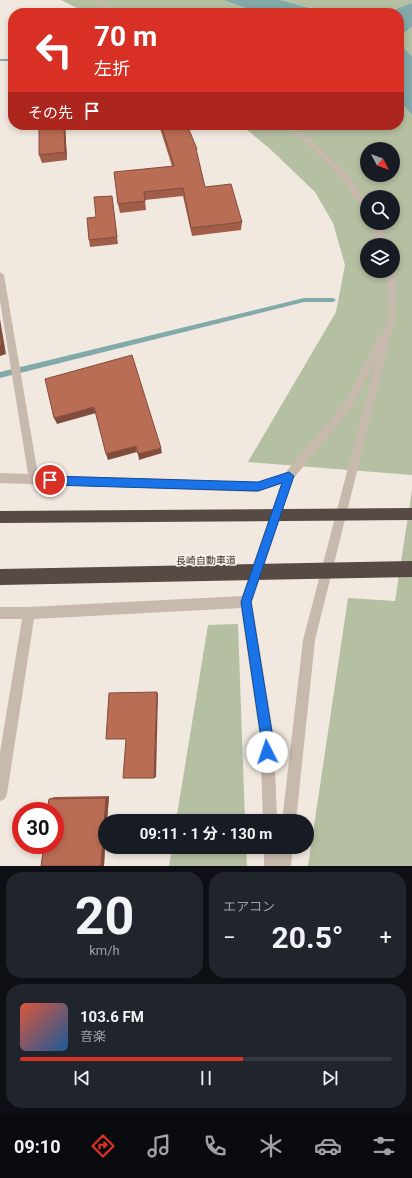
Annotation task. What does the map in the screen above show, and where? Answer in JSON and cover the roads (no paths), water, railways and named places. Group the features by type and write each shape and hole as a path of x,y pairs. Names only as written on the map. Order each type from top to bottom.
{"highway":[{"path":"0,517 412,514"},
{"name":"長崎自動車道","path":"0,577 412,569"}],"street":[{"path":"95,0 109,8"},
{"path":"294,130 343,174 360,199"},
{"path":"0,275 34,480"},
{"path":"290,814 310,640 391,319 392,278"},
{"path":"270,814 267,738 246,602 289,476 348,404 391,319"},
{"path":"0,478 258,487 289,476"},
{"path":"0,613 28,613 246,602"},
{"path":"0,794 28,613"},
{"path":"271,854 271,866"},
{"path":"284,866 285,854"}],"water":[{"path":"223,0 280,0 311,8 245,8"},
{"path":"412,3 412,27 404,33 404,8 400,8"},
{"path":"404,48 412,56 412,115 404,106"}],"waterway":[{"path":"0,60 8,60"},
{"path":"0,375 304,300 333,300"}]}
